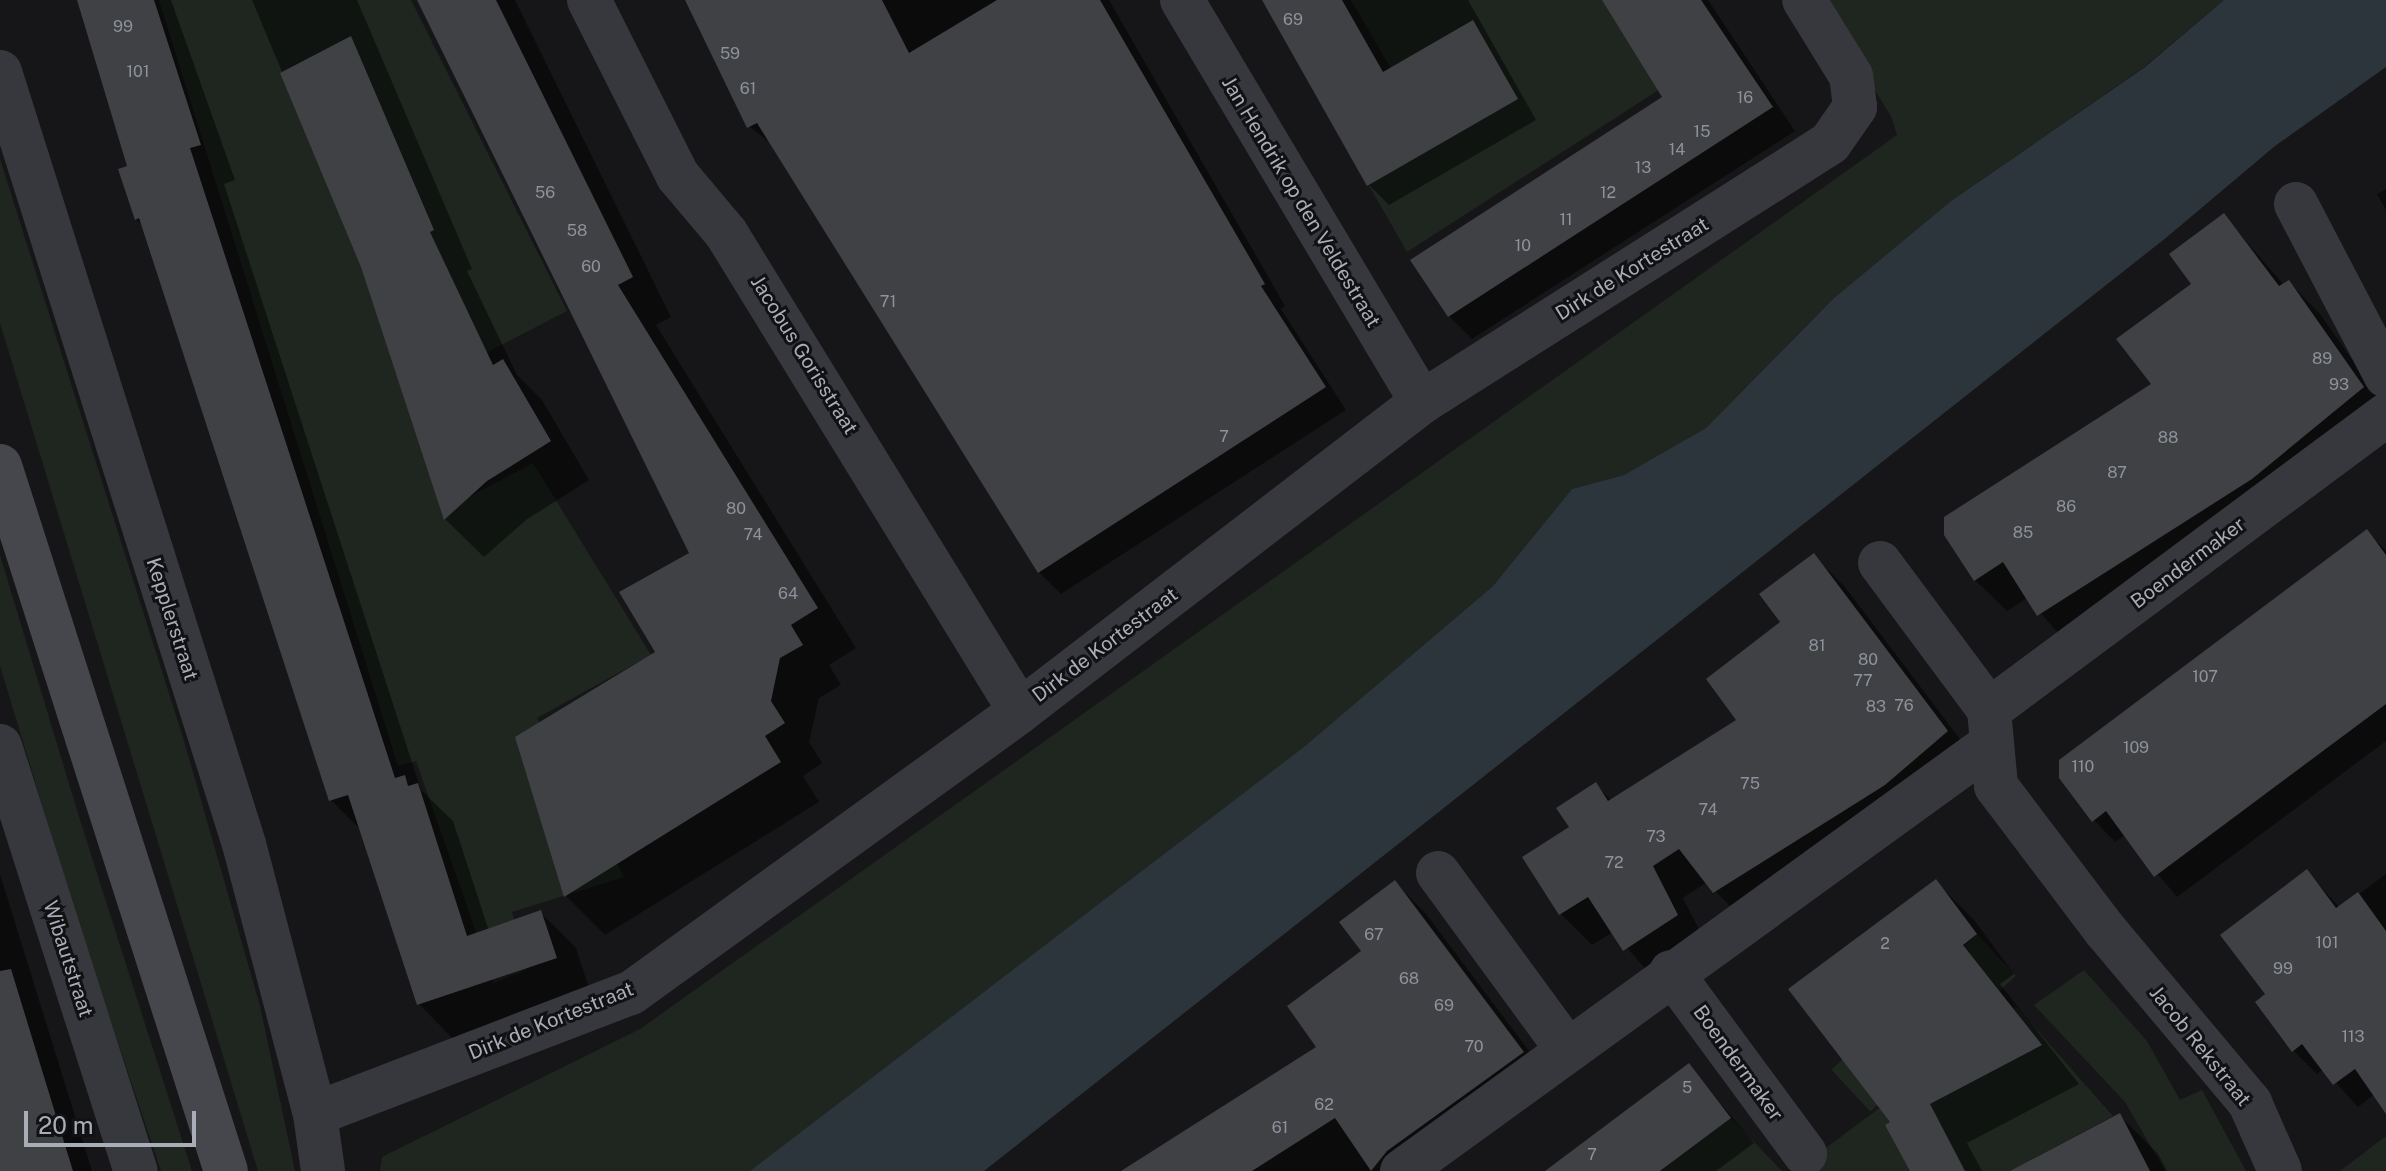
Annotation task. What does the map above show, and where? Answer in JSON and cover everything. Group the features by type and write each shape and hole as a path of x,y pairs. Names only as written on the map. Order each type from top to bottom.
{"main road":[{"path":"0,466 226,1171"}],"street":[{"name":"Jacobus Gorisstraat","path":"589,0 678,176 726,233 1020,711"},
{"name":"Jan Hendrik op den Veldestraat","path":"1182,0 1422,402"},
{"name":"Dirk de Kortestraat","path":"315,1114 631,993 1020,711 1422,402 1830,143 1855,107 1851,76 1804,0"},
{"name":"Kepplerstraat","path":"0,72 244,844 315,1114 323,1171"},
{"path":"2296,204 2386,376"},
{"name":"Boendermaker","path":"1402,1171 1671,972 1990,727 2386,415"},
{"path":"1880,563 1990,727"},
{"name":"Jacob Rekstraat","path":"1990,727 1996,786 2105,930 2250,1103 2280,1171"},
{"name":"Wibautstraat","path":"0,746 136,1171"},
{"path":"1438,873 1567,1049"},
{"name":"Boendermaker","path":"1671,972 1805,1154"}],"shaded area":[{"path":"159,0 411,0 567,311 426,384 465,499 533,463 651,655 537,718 624,877 512,912 528,969 494,983 416,761 398,766"},
{"path":"1351,0 1702,0 1730,44 1407,252 1355,161 1421,120"},
{"path":"1818,0 2224,0 2144,67 1951,201 1834,298 1706,428 1624,475 1572,489 1493,586 1305,746 750,1171 380,1171 382,1157 640,1029 1897,135 1891,116"},
{"path":"2224,0 2386,0 2386,67 2275,146 2167,237 984,1171 750,1171 1305,746 1493,586 1572,489 1624,475 1706,428 1834,298 1951,201 2145,67"},
{"path":"0,159 185,744 260,1006 295,1171 258,1171 0,323"},
{"path":"0,555 80,820 192,1171 161,1171 78,923 0,666"},
{"path":"1977,934 2016,976 1870,1111 1831,1070"},
{"path":"2084,970 2147,1041 2180,1100 2202,1090 2246,1171 2165,1171 2125,1102 2034,1005"},
{"path":"2016,1006 2113,1116 2010,1171 1795,1171"},
{"path":"1731,1118 1782,1171 1661,1171"},
{"path":"2386,1136 2386,1171 2340,1171"}],"building":[{"path":"77,0 154,0 201,145 190,148 395,778 405,775 408,786 418,783 467,936 541,910 557,958 417,1005 348,795 329,801 139,218 135,220 118,169 127,166"},
{"path":"417,0 496,0 633,277 618,285 818,608 791,625 803,645 780,658 771,701 785,723 765,736 781,762 564,897 515,737 655,652 619,592 689,553"},
{"path":"685,0 882,0 909,53 997,0 1100,0 1265,284 1261,286 1326,387 1038,573 757,123 747,128"},
{"path":"1262,0 1342,0 1383,72 1473,20 1518,99 1367,186"},
{"path":"1602,0 1701,0 1773,107 1448,317 1410,260 1662,97"},
{"path":"351,36 434,230 430,232 493,365 503,359 551,441 487,481 444,520 361,267 280,73"},
{"path":"2224,213 2279,286 2289,280 2364,387 2252,479 2037,616 2003,562 1974,581 1944,535 1944,517 2151,384 2116,339 2191,284 2169,254"},
{"path":"2367,529 2386,555 2386,704 2154,877 2106,811 2092,822 2059,778 2059,760"},
{"path":"1814,553 1948,731 1885,785 1713,893 1679,849 1653,866 1678,915 1623,951 1588,897 1559,915 1522,857 1569,827 1556,808 1596,782 1608,801 1736,720 1706,679 1780,622 1759,594"},
{"path":"2307,869 2336,908 2358,892 2386,931 2386,1114 2355,1069 2333,1085 2302,1044 2292,1052 2255,1002 2265,994 2220,935"},
{"path":"1936,879 1977,934 1963,945 2042,1045 1930,1104 1965,1171 1910,1171 1885,1125 1890,1122 1788,989"},
{"path":"1395,880 1524,1052 1387,1151 1371,1171 1335,1118 1252,1171 1121,1171 1316,1047 1287,1006 1361,951 1339,922"},
{"path":"11,969 73,1171 0,1171 0,971"},
{"path":"1689,1063 1731,1118 1660,1171 1545,1171"},
{"path":"2120,1113 2150,1171 2010,1171"}]}
